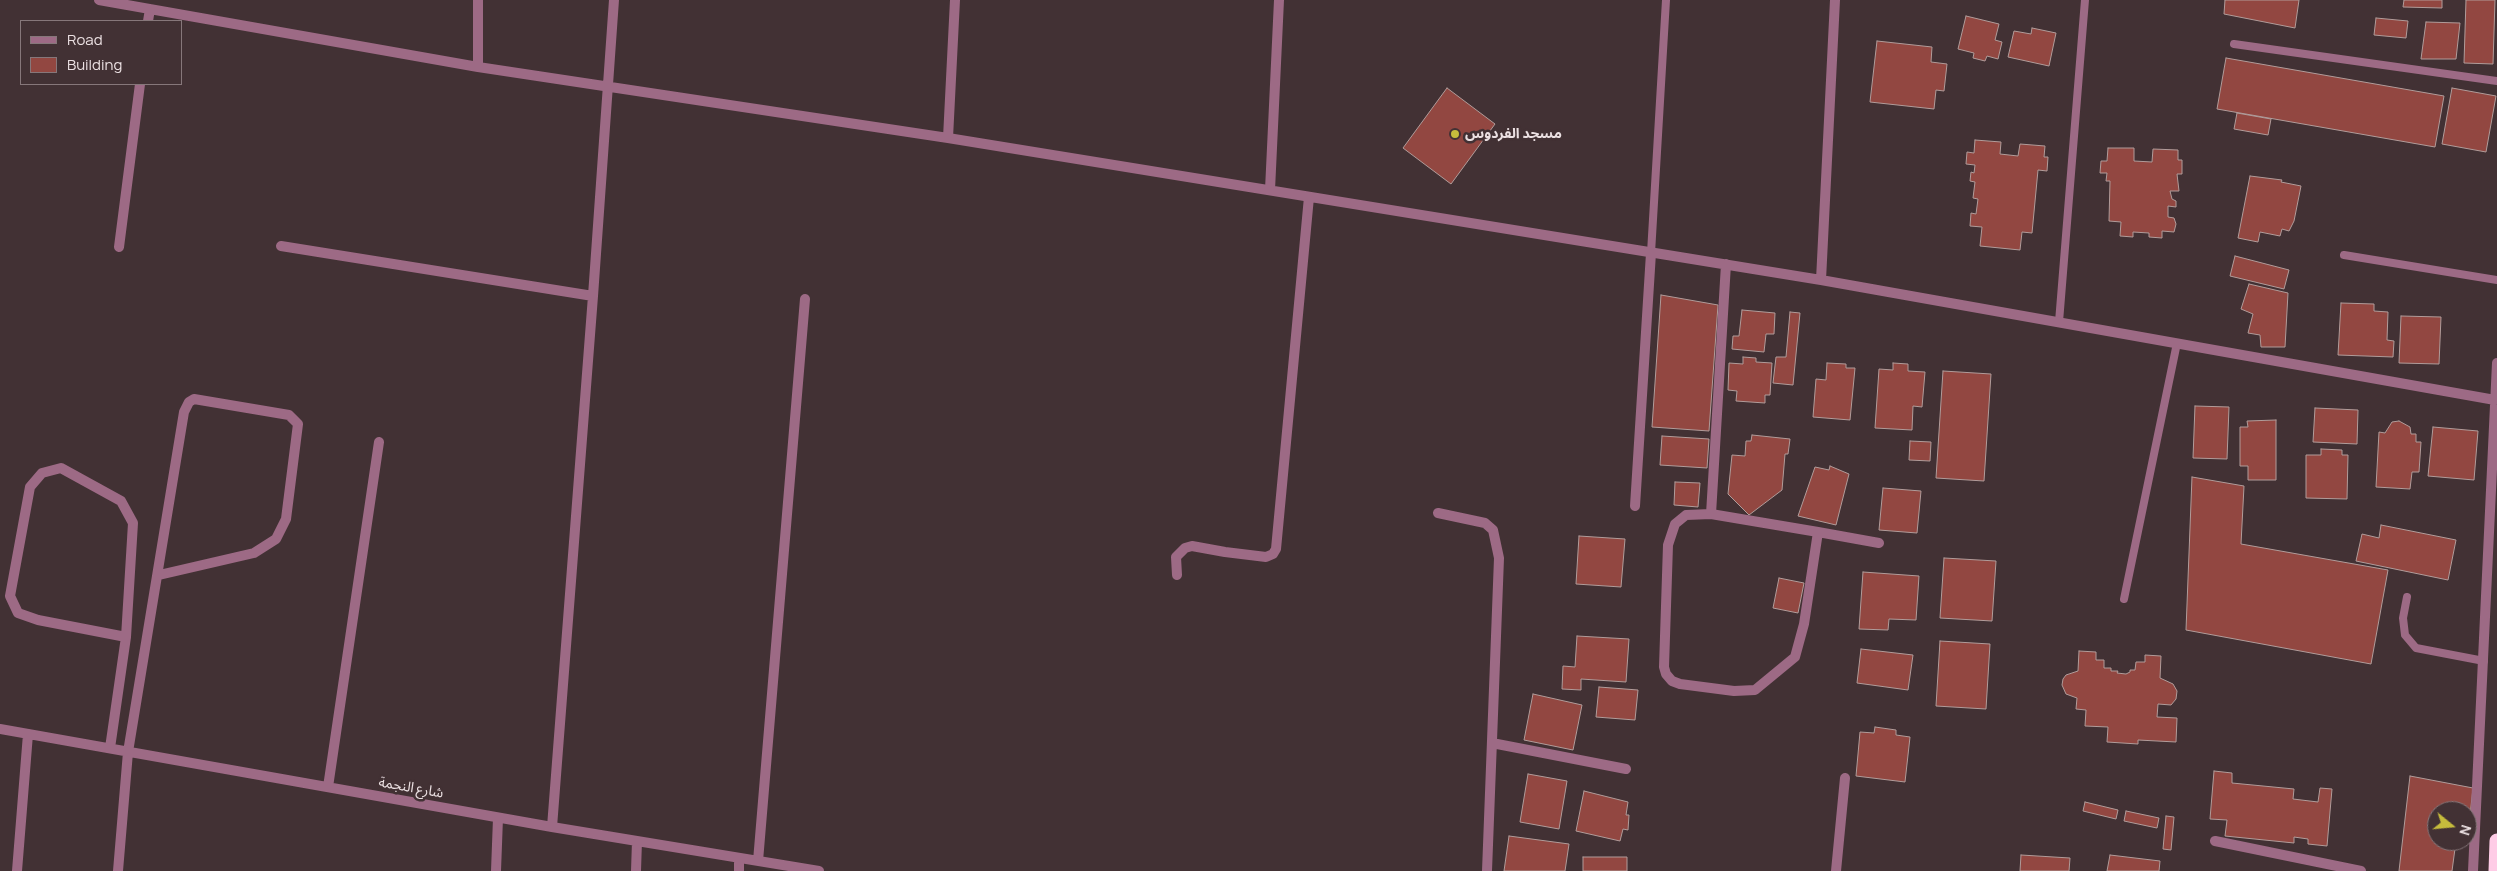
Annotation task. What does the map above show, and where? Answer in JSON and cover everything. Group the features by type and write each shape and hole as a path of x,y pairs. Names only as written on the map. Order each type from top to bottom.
{"highway":[{"path":"2496,871 2497,841"}],"street":[{"path":"100,0 478,67 948,138 1726,264 2495,400"},
{"path":"478,0 478,67"},
{"path":"552,827 614,0"},
{"path":"948,138 955,0"},
{"path":"1270,190 1279,0"},
{"path":"1821,280 1835,0"},
{"path":"148,20 150,9"},
{"path":"119,246 140,85"},
{"path":"1177,575 1176,558 1185,548 1192,546 1266,557 1274,554 1276,549 1309,197"},
{"path":"281,246 593,296"},
{"path":"1634,506 1651,253"},
{"path":"1712,514 1726,264"},
{"path":"758,861 805,299"},
{"path":"2473,871 2497,363"},
{"path":"118,871 128,752 159,575 184,412 189,402 194,399 289,415 298,424 286,519 276,539 254,553 159,575"},
{"path":"328,787 378,442"},
{"path":"110,748 126,637 132,523 121,501 61,468 42,473 30,487 10,596 18,613 38,620 126,637"},
{"path":"1438,513 1486,524 1493,530 1499,558 1487,871"},
{"path":"1818,532 1804,624 1795,657 1755,690 1734,691 1680,684 1672,681 1666,674 1664,667 1668,546 1676,524 1686,515 1712,514 1818,532 1879,543"},
{"name":"شارع النجمة","path":"0,729 498,818 818,871"},
{"path":"18,871 28,734"},
{"path":"1492,743 1626,769"},
{"path":"1836,871 1845,778"},
{"path":"496,871 498,818"},
{"path":"636,871 637,841"},
{"path":"2215,841 2361,871"},
{"path":"739,871 740,858"}],"lane":[{"path":"1651,253 1666,0"},
{"path":"2059,322 2085,0"},
{"path":"2234,44 2497,81"},
{"path":"2344,255 2497,280"},
{"path":"2124,599 2178,343"},
{"path":"2407,597 2403,618 2405,635 2416,648 2484,661"}],"building":[{"path":"2225,0 2299,0 2295,28 2224,14"},
{"path":"2404,0 2442,0 2442,8 2403,7"},
{"path":"2466,0 2495,0 2493,64 2464,63"},
{"path":"1966,16 1999,24 1995,40 2002,42 1998,59 1987,56 1985,61 1973,58 1974,53 1958,49"},
{"path":"2376,18 2408,21 2406,38 2374,35"},
{"path":"2426,22 2460,23 2456,59 2421,59"},
{"path":"2032,28 2056,33 2049,66 2008,57 2014,31 2031,34"},
{"path":"1877,41 1932,47 1931,62 1947,64 1944,91 1936,90 1934,109 1870,102"},
{"path":"2226,58 2444,96 2435,147 2217,109"},
{"path":"1447,88 1495,124 1451,184 1403,148"},
{"path":"2452,88 2496,96 2486,152 2442,144"},
{"path":"2237,113 2271,119 2268,135 2234,129"},
{"path":"1975,140 2001,142 2000,154 2018,156 2020,144 2045,146 2044,157 2048,157 2047,171 2038,170 2032,233 2022,232 2020,250 1980,246 1982,227 1970,226 1971,213 1976,214 1978,199 1973,198 1975,182 1970,181 1971,172 1974,173 1975,165 1966,164 1967,152 1974,153"},
{"path":"2108,148 2134,148 2134,161 2152,162 2153,149 2178,150 2178,160 2182,160 2182,174 2177,174 2179,191 2170,191 2172,199 2176,201 2176,207 2168,206 2168,217 2174,218 2176,224 2174,232 2162,231 2162,238 2149,237 2149,233 2133,232 2133,237 2120,236 2121,222 2109,221 2110,181 2106,181 2107,173 2100,173 2101,161 2107,161"},
{"path":"2250,176 2282,180 2281,182 2301,186 2294,221 2289,231 2282,229 2280,236 2260,232 2258,242 2238,238"},
{"path":"2235,256 2289,270 2284,289 2230,276"},
{"path":"2249,284 2288,293 2285,347 2261,347 2260,335 2248,333 2253,314 2241,309"},
{"path":"1661,295 1718,305 1709,431 1652,427"},
{"path":"2341,303 2374,304 2374,311 2388,312 2387,340 2394,341 2393,357 2338,355"},
{"path":"1742,310 1775,313 1774,334 1766,334 1764,352 1732,349 1733,336 1739,336"},
{"path":"1790,312 1800,313 1793,385 1773,383 1776,357 1786,357"},
{"path":"2401,316 2441,317 2439,364 2399,363"},
{"path":"1743,357 1756,358 1756,362 1772,363 1770,395 1765,395 1765,403 1736,401 1737,391 1728,390 1729,363 1743,364"},
{"path":"1827,363 1846,364 1846,368 1855,368 1850,420 1813,417 1816,379 1826,380"},
{"path":"1893,363 1908,364 1908,371 1925,372 1922,407 1913,406 1912,430 1875,428 1879,369 1893,370"},
{"path":"1943,371 1991,374 1984,481 1936,478"},
{"path":"2195,406 2229,407 2227,459 2193,458"},
{"path":"2315,408 2358,410 2357,444 2313,442"},
{"path":"2276,420 2276,480 2248,480 2248,466 2240,466 2240,427 2248,427 2247,421"},
{"path":"2399,421 2410,427 2411,434 2416,434 2416,442 2421,442 2419,472 2412,472 2410,489 2376,487 2379,432 2385,433 2392,422"},
{"path":"2433,427 2478,431 2474,480 2428,476"},
{"path":"1752,435 1790,439 1788,454 1785,454 1782,490 1749,515 1728,494 1732,455 1745,456 1746,441 1751,441"},
{"path":"1662,436 1709,439 1707,468 1660,465"},
{"path":"1910,441 1931,442 1930,461 1909,460"},
{"path":"2321,449 2342,450 2342,455 2348,455 2347,499 2306,498 2306,455 2321,455"},
{"path":"1830,466 1849,474 1836,525 1798,516 1815,467 1829,470"},
{"path":"2192,477 2244,486 2241,544 2388,570 2371,664 2186,630"},
{"path":"1675,482 1700,483 1698,507 1674,505"},
{"path":"1883,488 1921,491 1917,533 1879,530"},
{"path":"2381,525 2456,540 2448,580 2356,561 2362,534 2379,538"},
{"path":"1579,536 1625,539 1621,587 1576,584"},
{"path":"1944,558 1996,561 1992,621 1940,618"},
{"path":"1863,572 1919,576 1916,620 1889,619 1888,630 1859,629"},
{"path":"1779,578 1804,583 1798,613 1773,608"},
{"path":"1577,636 1629,639 1626,682 1581,679 1581,690 1562,689 1563,666 1575,667"},
{"path":"1940,641 1990,644 1986,709 1936,706"},
{"path":"1861,649 1913,655 1908,690 1857,683"},
{"path":"2079,651 2096,652 2096,660 2104,660 2104,668 2111,668 2111,671 2126,674 2130,670 2135,670 2136,662 2145,662 2145,655 2161,656 2160,678 2173,684 2177,691 2176,699 2171,705 2158,704 2157,717 2177,718 2176,742 2138,740 2138,744 2107,742 2108,727 2085,726 2086,710 2076,709 2077,698 2066,694 2062,685 2066,675 2078,671"},
{"path":"1599,687 1638,690 1635,720 1596,717"},
{"path":"1533,694 1582,705 1573,750 1524,740"},
{"path":"1875,727 1896,730 1896,735 1910,737 1905,782 1856,776 1860,732 1874,733"},
{"path":"2214,771 2232,773 2232,783 2294,789 2293,799 2318,802 2320,788 2332,789 2327,846 2308,844 2308,839 2294,837 2294,843 2225,836 2227,820 2210,819"},
{"path":"1528,774 1567,781 1559,829 1520,822"},
{"path":"2410,776 2473,788 2472,801 2427,801 2427,851 2455,851 2452,871 2399,871"},
{"path":"1584,791 1628,802 1626,815 1629,815 1628,830 1623,829 1620,841 1576,831"},
{"path":"2085,802 2118,810 2116,819 2083,811"},
{"path":"2126,811 2159,818 2157,828 2124,821"},
{"path":"2166,816 2174,817 2171,850 2163,849"},
{"path":"1509,836 1569,844 1565,871 1504,871"},
{"path":"2021,855 2070,858 2069,871 2020,871"},
{"path":"2110,855 2160,861 2159,871 2107,871"},
{"path":"1583,857 1627,857 1627,871 1583,871"}],"place":[{"name":"مسجد الفردوس","path":"1455,134"}]}
